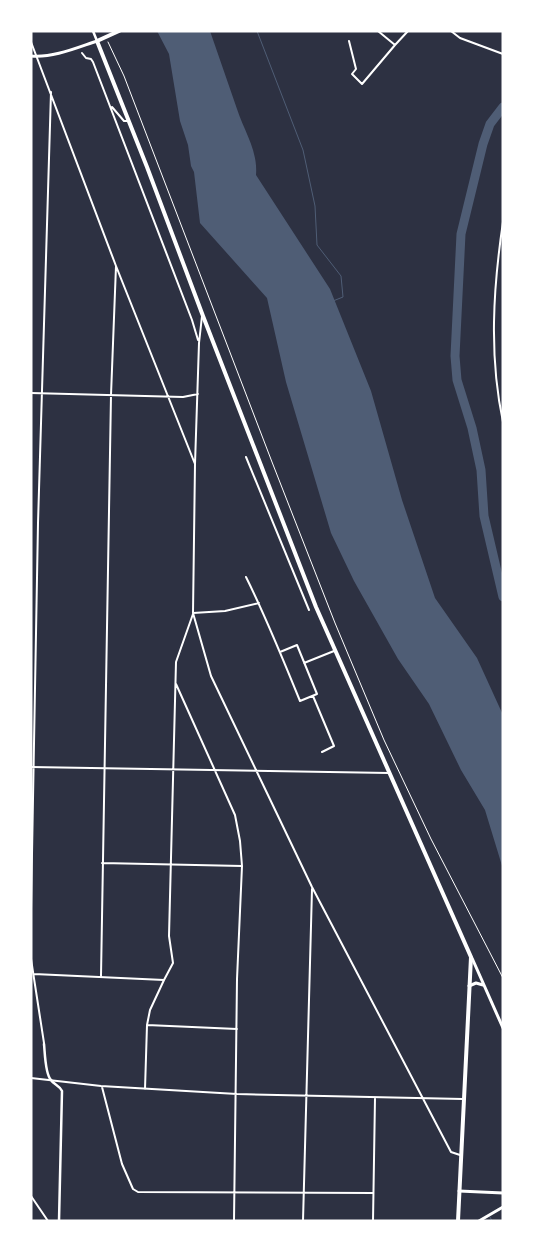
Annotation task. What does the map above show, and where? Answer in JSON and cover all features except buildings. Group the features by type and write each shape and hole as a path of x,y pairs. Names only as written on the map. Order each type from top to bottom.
{"highway":[{"path":"119,31 97,41 309,591 472,957 458,1221"}],"main road":[{"path":"31,56 37,57 63,52 97,41"},
{"path":"472,957 503,1028"},
{"path":"470,986 476,983 484,985"},
{"path":"459,1191 503,1194"},
{"path":"479,1221 503,1207"}],"street":[{"path":"93,31 97,41"},
{"path":"378,31 395,45"},
{"path":"350,41 356,69 352,74 362,84 408,31"},
{"path":"451,31 460,38 503,54"},
{"path":"31,42 116,266 195,464"},
{"path":"82,53 93,62 111,106 121,137 192,320 198,343"},
{"path":"31,908 32,767 50,92"},
{"path":"111,106 124,121 129,121"},
{"path":"503,222 494,311 494,350 499,405 503,422"},
{"path":"101,976 111,395 116,266"},
{"path":"202,316 198,343 193,613 211,676 312,887 451,1152 460,1155"},
{"path":"31,393 183,397 198,394"},
{"path":"499,405 503,406"},
{"path":"246,457 309,610"},
{"path":"246,577 259,603 300,701 317,694 297,645 280,652"},
{"path":"193,613 225,611 259,603"},
{"path":"145,1089 147,1025 150,1010 173,963 169,936 176,662 193,613"},
{"path":"304,663 335,650"},
{"path":"176,684 235,814 240,841 242,866 237,979 234,1221"},
{"path":"313,696 334,746 322,752"},
{"path":"32,767 389,773"},
{"path":"102,863 171,866 242,866"},
{"path":"303,1221 312,887"},
{"path":"31,959 48,1076 51,1082 59,1085 62,1091 59,1221"},
{"path":"34,974 164,980"},
{"path":"147,1025 237,1029"},
{"path":"31,1078 51,1082 102,1086 237,1094 463,1099"},
{"path":"102,1086 122,1164 133,1189 138,1192 373,1193"},
{"path":"373,1221 375,1098"},
{"path":"31,1196 48,1221"}],"path":[{"path":"106,38 124,76 335,623 384,740 431,839 503,978"}],"water":[{"path":"157,31 210,31 253,149 256,175 330,289 371,391 402,500 435,598 477,658 503,715 503,869 485,810 461,770 429,704 398,659 354,581 331,533 286,382 267,298 200,223 194,172 180,121 169,54"}],"waterway":[{"path":"257,31 303,150 315,206 317,245 341,276 343,297 333,301"},
{"path":"503,107 490,124 483,144 461,234 455,356 457,380 472,428 481,470 484,516 503,597"},
{"path":"490,1217 492,1221"}]}
